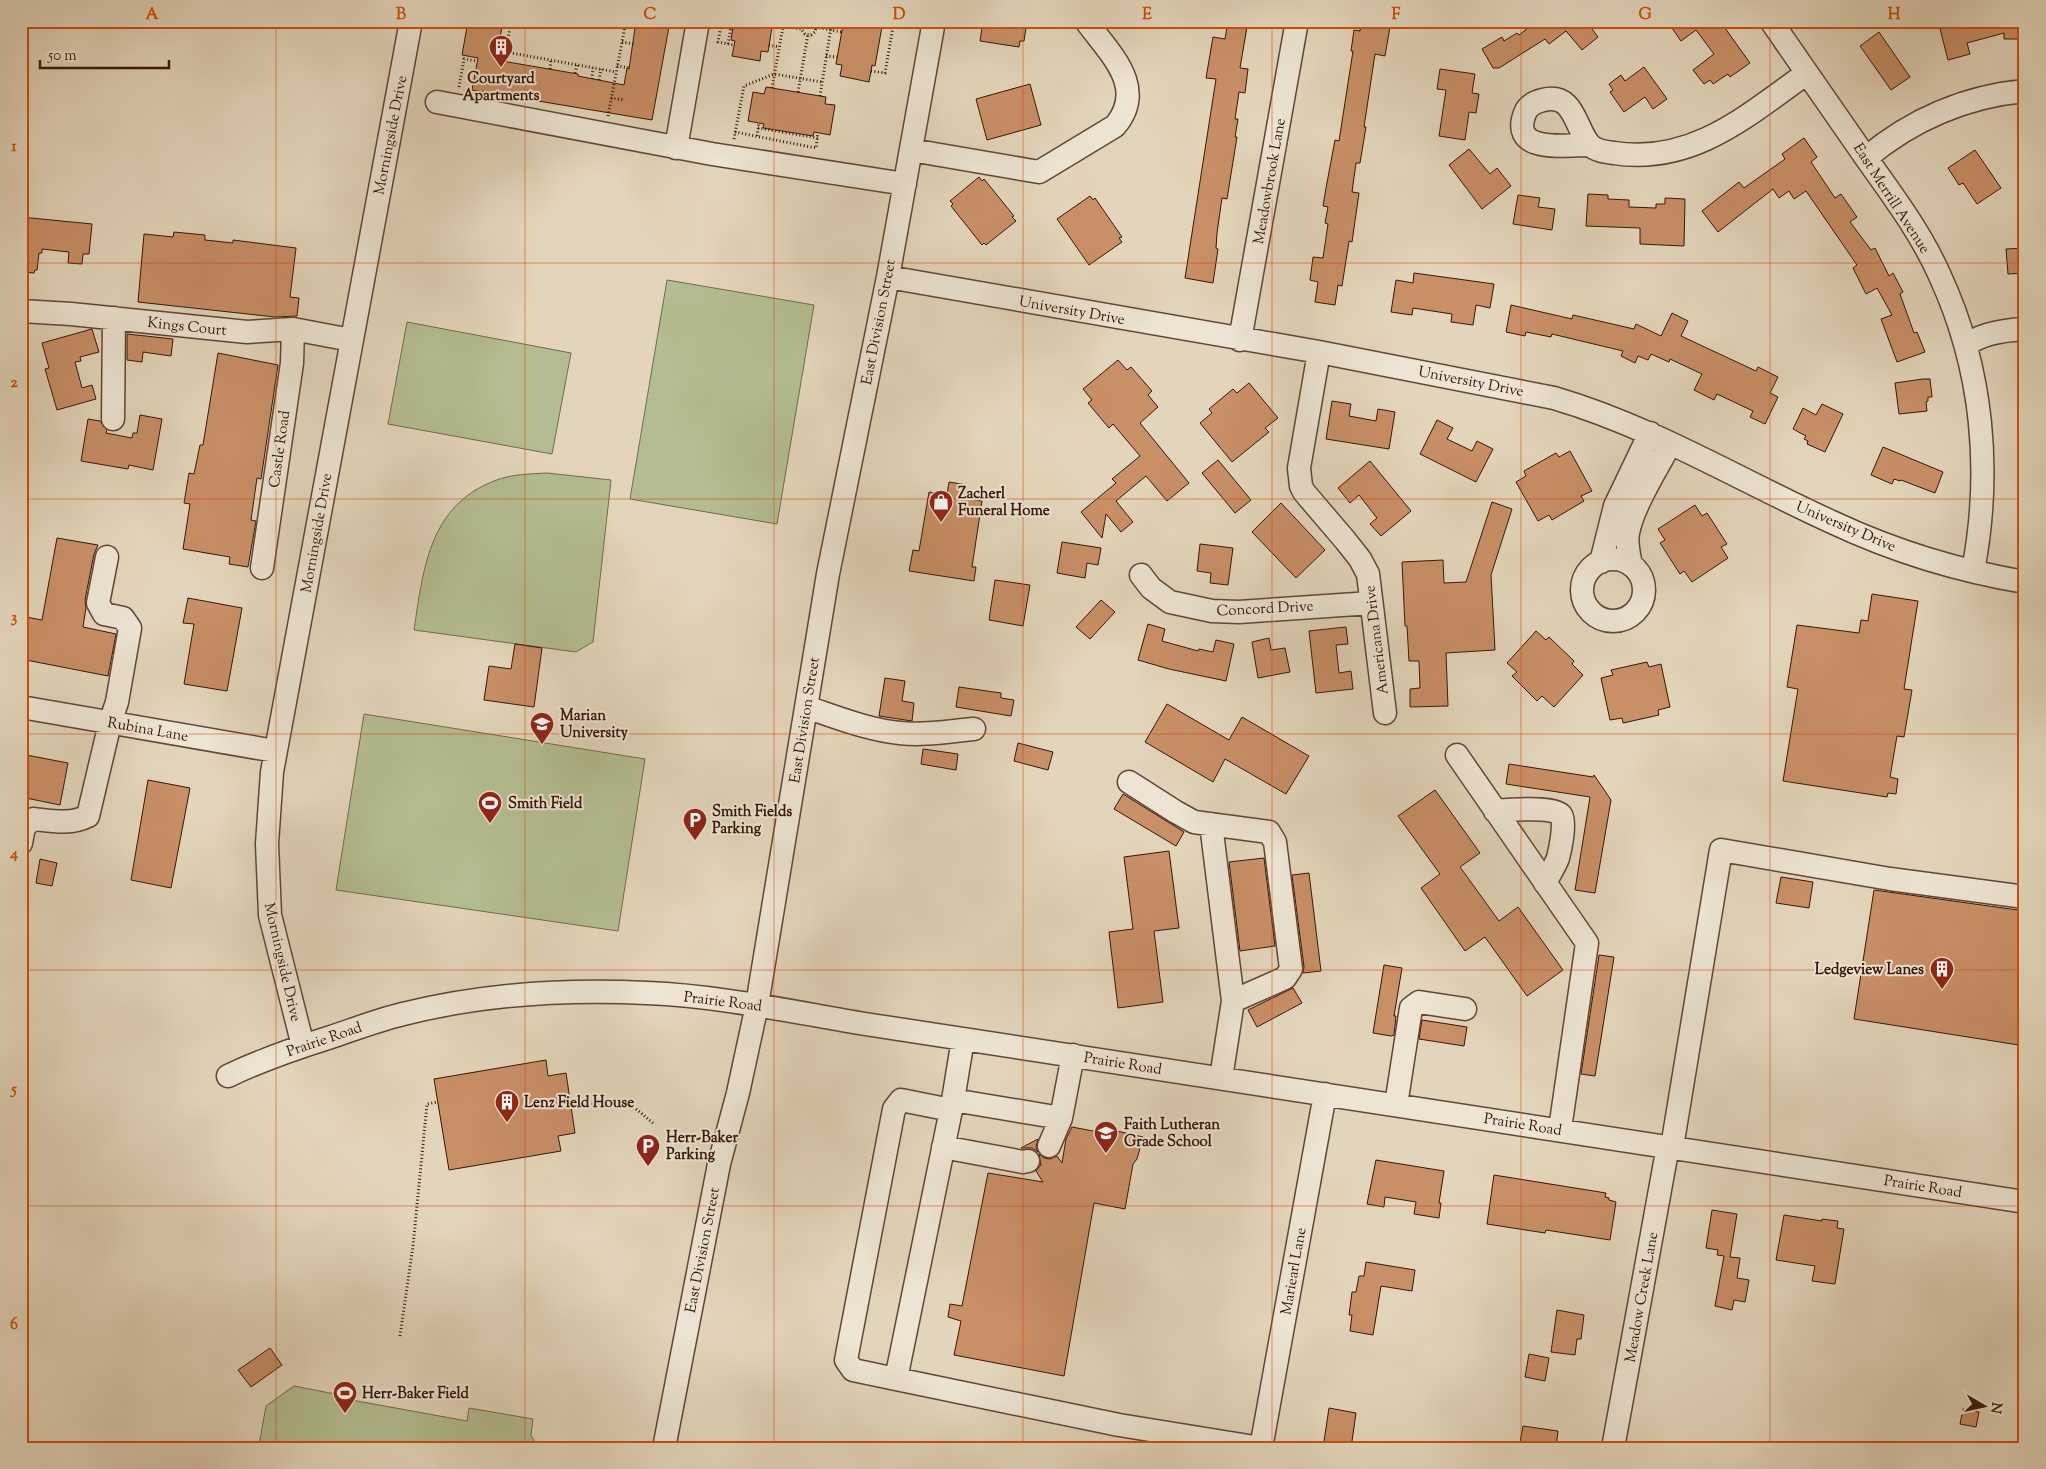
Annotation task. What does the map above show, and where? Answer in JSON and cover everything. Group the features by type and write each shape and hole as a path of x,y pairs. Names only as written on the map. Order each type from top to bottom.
{"street":[{"name":"Morningside Drive","path":"302,1046 273,931 269,905 268,824 275,751 411,21"},
{"path":"676,148 698,21"},
{"name":"East Division Street","path":"664,1448 719,1164 738,1093 757,1005 828,574 888,277 934,21"},
{"path":"910,150 1039,172 1115,126 1122,117 1128,101 1126,79 1086,21"},
{"name":"Meadowbrook Lane","path":"1240,340 1297,21"},
{"name":"East Merrill Avenue","path":"1771,21 1922,241 1950,300 1966,346 1979,410 1983,458 1982,507 1973,571"},
{"path":"1589,145 1602,151 1642,155 1665,153 1693,146 1730,128 1807,73"},
{"path":"1866,158 1904,130 1942,111 1984,97 2025,91"},
{"path":"446,103 676,148 905,184"},
{"name":"University Drive","path":"888,277 1240,340 1319,352 1536,394 1592,410 1650,433 1849,530 1901,550 1973,571 2025,582"},
{"name":"Kings Court","path":"21,310 247,332 293,329 351,340"},
{"path":"113,419 114,318"},
{"path":"1966,346 1970,342 1989,335 2025,328"},
{"name":"Castle Road","path":"262,568 292,363 293,329"},
{"name":"Americana Drive","path":"1319,352 1298,468 1299,480 1304,492 1360,559 1368,574 1385,713"},
{"path":"1601,562 1615,506 1650,433"},
{"path":"1631,565 1628,541 1632,519 1670,444"},
{"path":"21,844 24,827 33,819 77,822 88,816 110,722 117,702 130,628 123,618 104,614 98,603 107,556"},
{"path":"1611,559 1622,560 1639,573 1644,584 1644,596 1640,607 1632,616 1622,621 1610,622 1599,618 1590,611 1584,601 1582,589 1585,578 1592,568 1601,562 1611,559"},
{"name":"Concord Drive","path":"1141,575 1151,588 1170,602 1212,611 1240,612 1371,603"},
{"name":"Rubina Lane","path":"21,707 275,751"},
{"path":"806,707 862,725 901,734 974,729"},
{"path":"1457,755 1587,943 1560,1129"},
{"path":"1129,782 1194,822 1269,832 1275,842 1291,969 1285,978 1233,1001"},
{"path":"1496,811 1525,808 1557,812 1562,816 1564,824 1558,858 1545,883"},
{"path":"1211,824 1233,1001 1221,1078"},
{"name":"Meadow Creek Lane","path":"1613,1448 1670,1146 1721,850 1890,879 2025,898"},
{"name":"Prairie Road","path":"228,1076 263,1060 302,1046 384,1019 422,1009 473,1000 538,993 647,993 757,1005 1073,1056 2024,1199"},
{"path":"1396,1104 1411,1008 1419,1002 1465,1009"},
{"path":"896,1379 952,1105 963,1039"},
{"path":"1049,1146 1061,1118 1073,1056"},
{"name":"Mariearl Lane","path":"1261,1448 1325,1094"},
{"path":"1061,1118 901,1100 894,1109 846,1360 853,1370 1118,1425 1261,1448"},
{"path":"943,1147 1023,1162 1028,1161"}],"path":[{"path":"506,52 511,21"},
{"path":"605,134 626,21"},
{"path":"728,44 732,21"},
{"path":"801,29 804,21"},
{"path":"772,24 783,23 801,29 805,34 808,34 815,32 815,21"},
{"path":"820,96 832,21"},
{"path":"871,70 885,73 894,21"},
{"path":"723,22 718,42 734,45"},
{"path":"772,88 783,23"},
{"path":"816,28 841,32"},
{"path":"798,92 808,34"},
{"path":"622,42 634,44"},
{"path":"769,46 779,47"},
{"path":"499,60 500,50 616,72"},
{"path":"826,56 837,57"},
{"path":"446,103 464,59 477,61"},
{"path":"550,69 551,60"},
{"path":"575,73 577,65"},
{"path":"617,66 630,68"},
{"path":"592,79 593,68"},
{"path":"599,80 601,69"},
{"path":"730,157 744,86 774,74 822,82"},
{"path":"611,98 624,100"},
{"path":"757,136 759,123"},
{"path":"758,128 818,138"},
{"path":"735,132 816,148 818,133"},
{"path":"400,1336 413,1246 427,1104 437,1102"},
{"path":"578,1107 608,1102 635,1108 653,1123"}],"green space":[{"path":"667,280 814,305 777,524 630,499"},
{"path":"407,322 571,353 552,454 388,424"},
{"path":"547,473 611,480 593,642 576,652 414,630 426,563 442,523 455,506 472,492 494,481 527,474"},
{"name":"Smith Field","path":"364,714 645,759 618,931 336,890"},
{"name":"Herr-Baker Field","path":"294,1386 335,1394 335,1397 467,1421 469,1408 533,1419 531,1435 538,1448 261,1448 262,1446 259,1445 266,1406"}],"building":[{"name":"Courtyard Apartments","path":"468,21 503,21 496,60 578,74 578,76 624,85 627,68 629,69 636,21 670,21 652,120 472,90 478,58 462,55"},
{"path":"734,21 773,21 768,52 761,51 760,61 732,56 735,41 731,40"},
{"path":"853,21 883,21 875,66 872,65 869,82 840,76 842,65 836,64 843,25 852,26"},
{"path":"983,21 1027,21 1024,41 1020,41 1019,47 980,41"},
{"path":"1228,21 1248,21 1240,68 1248,69 1245,93 1239,92 1235,119 1238,119 1235,137 1237,137 1227,199 1222,198 1213,283 1185,278 1216,79 1206,78 1213,37 1225,39"},
{"path":"1361,21 1391,21 1385,56 1375,54 1360,163 1356,163 1352,192 1359,193 1352,242 1349,241 1342,286 1338,285 1335,305 1315,302 1318,282 1310,280 1313,257 1323,258 1328,224 1325,223 1328,207 1323,206 1335,140 1339,141 1353,51 1351,51 1354,30 1360,31"},
{"path":"1537,21 1586,21 1598,37 1582,50 1566,31 1549,44 1545,39 1499,68 1493,68 1482,49 1502,37 1504,41 1517,33 1519,35"},
{"path":"1667,21 1720,21 1750,63 1730,77 1728,74 1713,84 1710,80 1704,84 1693,70 1714,54 1696,30 1681,41"},
{"path":"1938,21 2025,21 2025,39 2004,39 2004,33 1967,43 1970,54 1948,60"},
{"path":"1879,32 1910,77 1891,90 1860,46"},
{"path":"1644,67 1667,99 1653,109 1645,97 1624,112 1610,92 1613,90 1609,84 1621,75 1625,81"},
{"path":"1440,69 1475,74 1472,93 1479,94 1476,113 1469,112 1465,140 1439,136 1446,90 1437,89"},
{"path":"1030,84 1041,125 987,140 976,99"},
{"path":"766,87 826,97 825,104 835,105 830,135 814,132 813,136 763,128 764,124 748,121 753,92 764,94"},
{"path":"1804,138 1817,157 1811,162 1835,198 1841,194 1857,217 1850,222 1871,250 1875,248 1889,276 1893,273 1903,292 1900,294 1914,333 1917,332 1925,352 1897,362 1881,319 1892,315 1877,288 1866,294 1853,268 1857,265 1806,191 1794,199 1789,191 1779,198 1773,189 1718,232 1702,211 1739,182 1744,188 1785,159 1782,154"},
{"path":"1469,149 1490,174 1497,168 1511,186 1482,209 1449,165"},
{"path":"1975,150 2001,188 1977,204 1963,183 1959,185 1948,168"},
{"path":"979,177 982,181 984,179 1016,221 986,245 984,243 982,245 951,206 953,204 950,201"},
{"path":"1588,194 1608,195 1608,199 1629,200 1629,207 1656,208 1656,204 1665,204 1665,198 1685,199 1684,246 1640,244 1640,228 1586,226"},
{"path":"1518,195 1540,198 1538,207 1555,209 1552,230 1513,224"},
{"path":"1090,196 1093,200 1095,198 1122,237 1119,238 1122,242 1089,265 1057,219"},
{"path":"21,217 92,224 89,254 83,254 82,264 68,263 69,252 42,249 42,253 39,253 37,270 34,273 21,272"},
{"path":"174,232 205,235 205,240 233,243 233,240 296,248 290,297 299,298 297,316 275,317 138,302 144,234 173,237"},
{"path":"2025,248 2025,273 2008,274 2006,249"},
{"path":"1414,273 1494,284 1490,308 1476,305 1473,325 1451,322 1452,314 1413,308 1412,315 1391,312 1396,280 1413,283"},
{"path":"1511,305 1572,319 1573,315 1634,329 1636,324 1661,336 1672,313 1688,321 1681,336 1756,371 1758,367 1778,377 1770,393 1778,397 1765,424 1750,417 1753,411 1717,394 1714,400 1694,390 1702,374 1670,359 1669,362 1651,354 1648,360 1638,356 1635,363 1621,356 1623,351 1552,334 1551,337 1526,332 1525,336 1506,332"},
{"path":"92,329 99,352 80,357 81,361 75,362 82,388 92,385 96,399 57,410 45,369 49,368 42,343"},
{"path":"127,334 173,339 171,356 143,352 142,362 127,360"},
{"path":"218,353 278,365 261,479 257,478 251,520 256,521 248,567 229,564 230,557 183,549 190,504 184,503 189,473 194,474 200,445 203,445"},
{"path":"1118,360 1127,370 1131,367 1152,391 1148,395 1158,407 1140,423 1189,483 1167,501 1146,476 1116,501 1133,522 1121,532 1106,514 1102,538 1081,512 1116,483 1112,479 1140,456 1113,424 1109,428 1088,403 1092,400 1083,389"},
{"path":"1930,379 1932,397 1928,397 1926,402 1927,411 1899,414 1895,383"},
{"path":"1249,383 1278,418 1265,428 1269,432 1232,462 1200,423 1212,413 1209,409 1233,389 1237,393"},
{"path":"1332,401 1351,404 1349,416 1376,421 1378,409 1395,412 1389,449 1326,439"},
{"path":"1822,404 1843,414 1825,452 1807,444 1808,441 1804,439 1806,436 1793,429 1803,408 1816,415"},
{"path":"140,415 162,419 153,470 129,465 128,469 81,461 88,419 100,421 107,430 106,433 132,438 133,433 137,433"},
{"path":"1437,420 1453,428 1447,439 1472,451 1477,441 1493,449 1476,482 1420,454"},
{"path":"1883,447 1943,472 1935,493 1901,480 1894,479 1892,484 1871,475"},
{"path":"1570,451 1592,491 1581,496 1584,501 1552,520 1549,515 1538,521 1516,482 1526,476 1524,471 1556,453 1559,457"},
{"path":"1218,460 1251,500 1235,513 1202,473"},
{"path":"1370,461 1411,511 1381,536 1370,524 1377,518 1359,495 1350,503 1338,488"},
{"path":"949,482 967,485 965,498 982,501 972,567 976,567 974,581 909,571 913,550 919,551 929,492 947,495"},
{"path":"1492,502 1512,509 1491,575 1495,650 1446,653 1448,706 1410,707 1410,689 1420,688 1419,661 1409,661 1407,626 1405,626 1402,562 1443,560 1444,583 1466,582"},
{"path":"1281,503 1325,550 1296,578 1252,532"},
{"path":"1695,505 1702,516 1707,513 1727,544 1721,547 1728,558 1692,582 1684,571 1680,574 1660,543 1665,540 1658,529"},
{"path":"57,538 98,545 94,554 85,600 86,608 83,627 116,634 108,676 21,659 21,616 42,620"},
{"path":"1062,542 1101,548 1098,565 1087,563 1085,578 1057,573"},
{"path":"1200,544 1233,548 1228,585 1210,583 1211,573 1197,571"},
{"path":"995,580 1030,585 1023,626 989,620"},
{"path":"1872,594 1918,601 1904,689 1912,690 1904,737 1897,736 1890,777 1898,779 1896,794 1888,793 1887,797 1783,781 1798,689 1787,687 1797,625 1859,633 1861,620 1868,621"},
{"path":"188,598 242,608 227,691 184,684 194,624 183,623"},
{"path":"1101,600 1115,612 1090,639 1076,627"},
{"path":"1148,624 1165,629 1162,641 1198,651 1199,649 1213,652 1216,640 1234,644 1226,681 1169,669 1138,660"},
{"path":"1346,627 1348,644 1336,645 1339,673 1351,671 1353,689 1316,693 1309,631"},
{"path":"1536,631 1546,640 1549,637 1574,661 1572,664 1583,675 1554,707 1542,696 1537,701 1512,676 1517,672 1507,663"},
{"path":"1269,638 1271,650 1285,648 1290,672 1258,678 1252,642"},
{"path":"515,644 542,648 534,707 484,700 489,666 511,669"},
{"path":"1647,662 1649,667 1661,664 1670,707 1658,710 1659,715 1623,723 1622,718 1610,720 1601,678 1613,675 1611,670"},
{"path":"885,678 905,681 902,701 914,703 912,721 879,716"},
{"path":"959,687 1001,693 1001,698 1014,700 1011,716 956,707"},
{"path":"1167,704 1229,740 1242,717 1309,756 1286,794 1225,759 1213,782 1145,742"},
{"path":"1018,743 1053,752 1048,770 1014,761"},
{"path":"923,749 958,754 956,770 921,764"},
{"path":"21,754 68,763 60,805 21,797"},
{"path":"1509,764 1593,777 1594,775 1611,800 1595,893 1575,890 1590,797 1506,784"},
{"path":"148,780 190,788 171,888 131,880"},
{"path":"1435,790 1480,853 1460,867 1499,921 1518,907 1563,970 1527,996 1485,937 1465,951 1421,888 1440,874 1398,816"},
{"path":"1123,794 1184,832 1176,846 1114,809"},
{"path":"1169,851 1179,928 1154,931 1163,1002 1118,1008 1109,932 1133,929 1124,857"},
{"path":"1264,858 1275,946 1240,951 1229,862"},
{"path":"40,859 57,863 52,886 36,883"},
{"path":"1309,873 1321,971 1303,973 1304,967 1292,875"},
{"path":"1781,877 1813,882 1809,908 1776,903"},
{"name":"Ledgeview Lanes","path":"1874,890 2025,911 2025,1046 1854,1019"},
{"path":"1599,955 1614,957 1595,1076 1581,1074"},
{"path":"1384,965 1402,968 1394,1016 1396,1016 1394,1035 1391,1036 1373,1033"},
{"path":"1293,988 1302,1003 1257,1027 1248,1010"},
{"path":"1422,1020 1467,1027 1464,1046 1419,1039"},
{"name":"Lenz Field House","path":"546,1060 548,1076 566,1073 575,1133 558,1136 561,1151 449,1170 434,1079"},
{"name":"Faith Lutheran Grade School","path":"1072,1127 1114,1135 1117,1131 1143,1137 1137,1159 1133,1164 1125,1209 1094,1203 1064,1376 954,1355 961,1321 948,1317 950,1304 962,1306 988,1173 1043,1182 1036,1171 1041,1165 1039,1154 1044,1158 1050,1159 1057,1156 1062,1163 1066,1139"},
{"path":"1038,1139 1036,1147 1038,1152 1032,1148 1021,1148"},
{"path":"1376,1160 1444,1171 1439,1203 1441,1203 1439,1218 1414,1214 1416,1202 1385,1197 1384,1207 1367,1204"},
{"path":"1494,1175 1606,1193 1605,1197 1616,1202 1610,1240 1546,1230 1545,1233 1487,1224"},
{"path":"1712,1210 1737,1214 1730,1257 1740,1258 1737,1278 1749,1280 1745,1302 1734,1300 1732,1310 1715,1306 1724,1256 1717,1255 1718,1250 1706,1248"},
{"path":"1784,1215 1822,1221 1822,1219 1838,1221 1837,1228 1844,1229 1835,1284 1812,1281 1815,1266 1776,1260"},
{"path":"1366,1262 1415,1270 1412,1291 1381,1286 1373,1335 1350,1331 1352,1315 1349,1315 1352,1292 1356,1292 1359,1276 1364,1276"},
{"path":"1557,1310 1584,1315 1581,1339 1577,1339 1575,1355 1551,1352"},
{"path":"270,1348 282,1365 251,1387 238,1370"},
{"path":"1529,1354 1549,1358 1545,1381 1525,1377"},
{"path":"1329,1408 1356,1413 1351,1448 1323,1448"},
{"path":"1963,1409 1979,1412 1976,1427 1960,1424"},
{"path":"1523,1426 1558,1431 1556,1448 1519,1448"}],"place":[{"name":"Courtyard Apartments","path":"501,68"},
{"name":"Zacherl Funeral Home","path":"941,523"},
{"name":"Marian University","path":"542,745"},
{"name":"Smith Field","path":"490,824"},
{"name":"Smith Fields Parking","path":"695,841"},
{"name":"Ledgeview Lanes","path":"1942,990"},
{"name":"Lenz Field House","path":"507,1123"},
{"name":"Faith Lutheran Grade School","path":"1106,1154"},
{"name":"Herr-Baker Parking","path":"648,1167"},
{"name":"Herr-Baker Field","path":"345,1414"}]}
